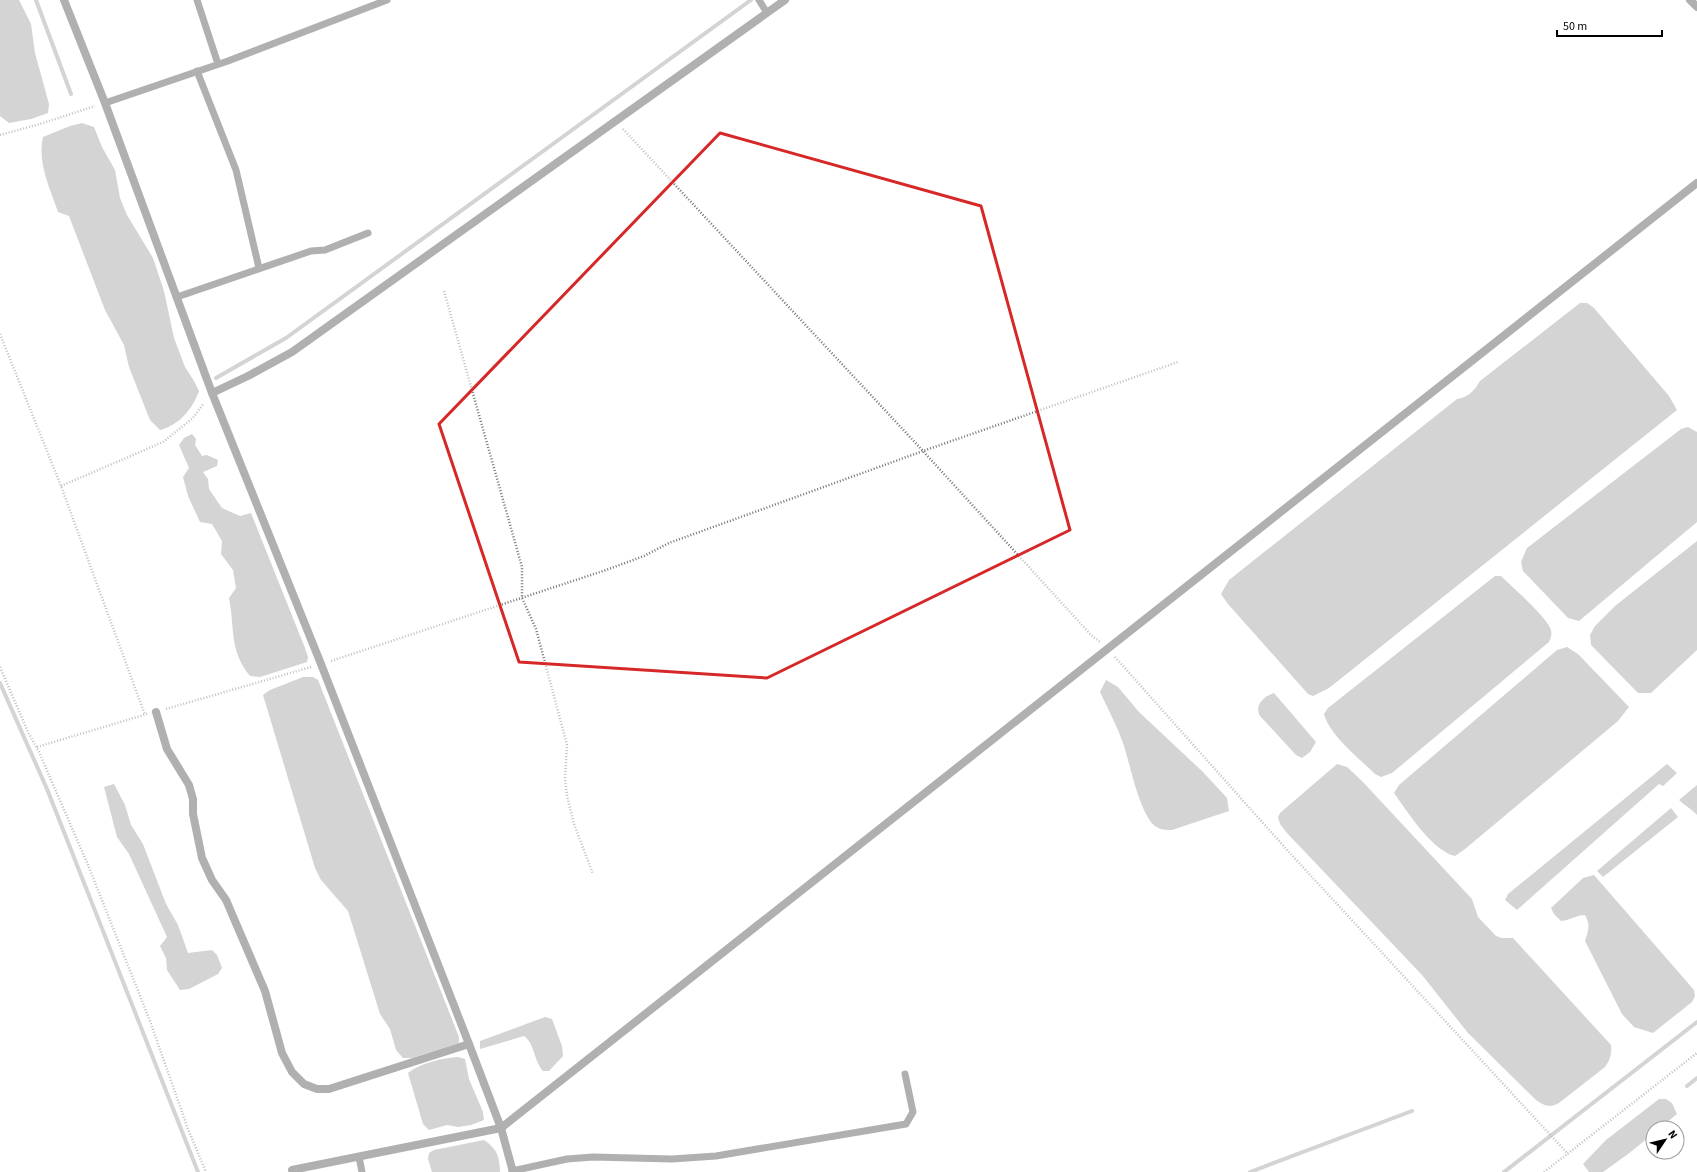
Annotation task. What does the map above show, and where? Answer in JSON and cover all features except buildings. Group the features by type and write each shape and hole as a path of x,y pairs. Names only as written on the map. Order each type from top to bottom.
{"street":[{"path":"64,0 105,102 212,393 321,664 469,1044 501,1128 512,1172"},
{"path":"212,393 248,376 292,352 785,0"},
{"path":"1690,0 1697,7"},
{"path":"293,1172 292,1170 501,1128 1697,183"},
{"path":"156,712 166,749 189,785 193,799 193,814 202,858 212,880 226,900 265,991 282,1053 292,1072 304,1084 317,1089 330,1089 469,1044"}],"lane":[{"path":"197,0 218,64"},
{"path":"105,102 218,64 387,0"},
{"path":"759,1 767,13"},
{"path":"197,71 236,170 259,268"},
{"path":"177,297 311,251 325,250 368,233"},
{"path":"512,1172 567,1159 592,1157 672,1159 716,1156 906,1124 912,1112 905,1074"},
{"path":"359,1157 362,1172"}],"path":[{"path":"0,135 40,124 105,102"},
{"path":"615,121 923,451 1090,635 1108,649 1288,851 1568,1154"},
{"path":"444,291 522,567 522,598 536,629 567,745 565,778 567,796 574,824 593,874"},
{"path":"0,334 61,486 145,715"},
{"path":"37,747 321,664 522,598 644,556 669,543 923,451 1178,362"},
{"path":"61,486 163,442 193,418 212,393"},
{"path":"0,667 28,732 37,747 88,865 139,993 188,1129 206,1172"},
{"path":"1544,1172 1697,1053"}],"highlighted area":[{"path":"720,133 981,206 1070,530 767,678 519,662 439,424"}],"shaded area":[{"path":"0,0 19,0 31,24 35,53 49,104 48,113 31,119 9,123 0,116"},
{"path":"82,123 94,127 102,147 115,170 120,198 127,215 153,258 164,291 174,338 185,367 199,391 193,404 184,416 167,428 160,430 150,420 129,367 124,345 105,310 69,216 58,212 45,175 42,156 43,137 70,126"},
{"path":"1580,303 1587,303 1594,308 1669,396 1677,410 1329,688 1313,696 1308,694 1228,604 1221,594 1229,580 1457,399 1465,397 1471,393 1480,381"},
{"path":"1688,427 1697,432 1697,522 1579,621 1568,618 1523,571 1521,562 1527,548 1681,429"},
{"path":"192,434 196,439 195,445 202,456 207,455 218,460 217,466 203,472 208,479 209,489 222,508 240,516 251,513 305,648 308,657 307,662 260,677 250,676 243,666 234,639 229,598 236,588 233,570 221,554 222,541 212,524 200,522 188,496 183,477 189,468 179,445 184,438"},
{"path":"1697,541 1697,650 1651,693 1638,693 1591,645 1590,635 1595,626 1615,606"},
{"path":"1495,576 1501,576 1529,602 1548,624 1551,630 1549,642 1392,773 1381,777 1375,774 1353,754 1332,730 1324,714 1328,708"},
{"path":"1567,647 1578,654 1629,707 1618,721 1465,849 1455,856 1446,853 1429,839 1413,820 1394,793 1399,785 1557,650"},
{"path":"303,677 313,677 318,680 459,1037 459,1043 412,1058 403,1058 396,1050 390,1029 380,1014 348,911 321,880 315,868 263,695 270,690"},
{"path":"1106,680 1118,687 1139,712 1203,772 1227,798 1229,811 1172,830 1161,829 1149,820 1140,799 1123,743 1100,692"},
{"path":"1274,693 1316,742 1310,752 1302,758 1296,755 1258,712 1261,702 1267,696"},
{"path":"1337,764 1347,767 1362,781 1472,899 1478,917 1496,936 1502,938 1513,938 1611,1045 1610,1057 1605,1067 1559,1103 1547,1106 1536,1100 1468,1033 1422,975 1280,824 1278,817 1280,813"},
{"path":"1667,764 1677,773 1663,786 1659,784 1517,910 1505,900 1508,894"},
{"path":"114,784 125,805 131,825 143,844 166,904 178,925 188,953 212,950 217,955 222,968 218,974 189,989 180,990 167,970 166,958 160,946 167,937 129,854 117,837 104,787"},
{"path":"1697,785 1697,815 1679,800"},
{"path":"1671,808 1678,817 1603,877 1597,871"},
{"path":"1594,875 1694,990 1695,996 1692,1002 1653,1033 1634,1027 1622,1014 1585,941 1588,925 1585,915 1561,921 1554,914 1551,908 1583,878"},
{"path":"545,1017 552,1019 562,1046 563,1056 549,1071 543,1071 537,1062 528,1039 524,1036 480,1049 480,1041"},
{"path":"458,1057 465,1059 469,1079 483,1112 484,1120 471,1125 458,1127 447,1125 429,1130 423,1124 408,1073 419,1066"},
{"path":"1659,1099 1666,1099 1672,1103 1677,1114 1670,1120 1645,1120 1645,1140 1603,1172 1589,1172 1583,1164 1606,1140"},
{"path":"484,1140 495,1150 497,1154 500,1172 432,1172 428,1159 429,1153 434,1150"}],"waterway":[{"path":"36,0 71,94"},
{"path":"216,378 286,338 751,0"},
{"path":"0,683 47,789 198,1172"},
{"path":"1504,1172 1697,1022"},
{"path":"1687,1086 1697,1078"},
{"path":"1250,1172 1412,1111"}]}
